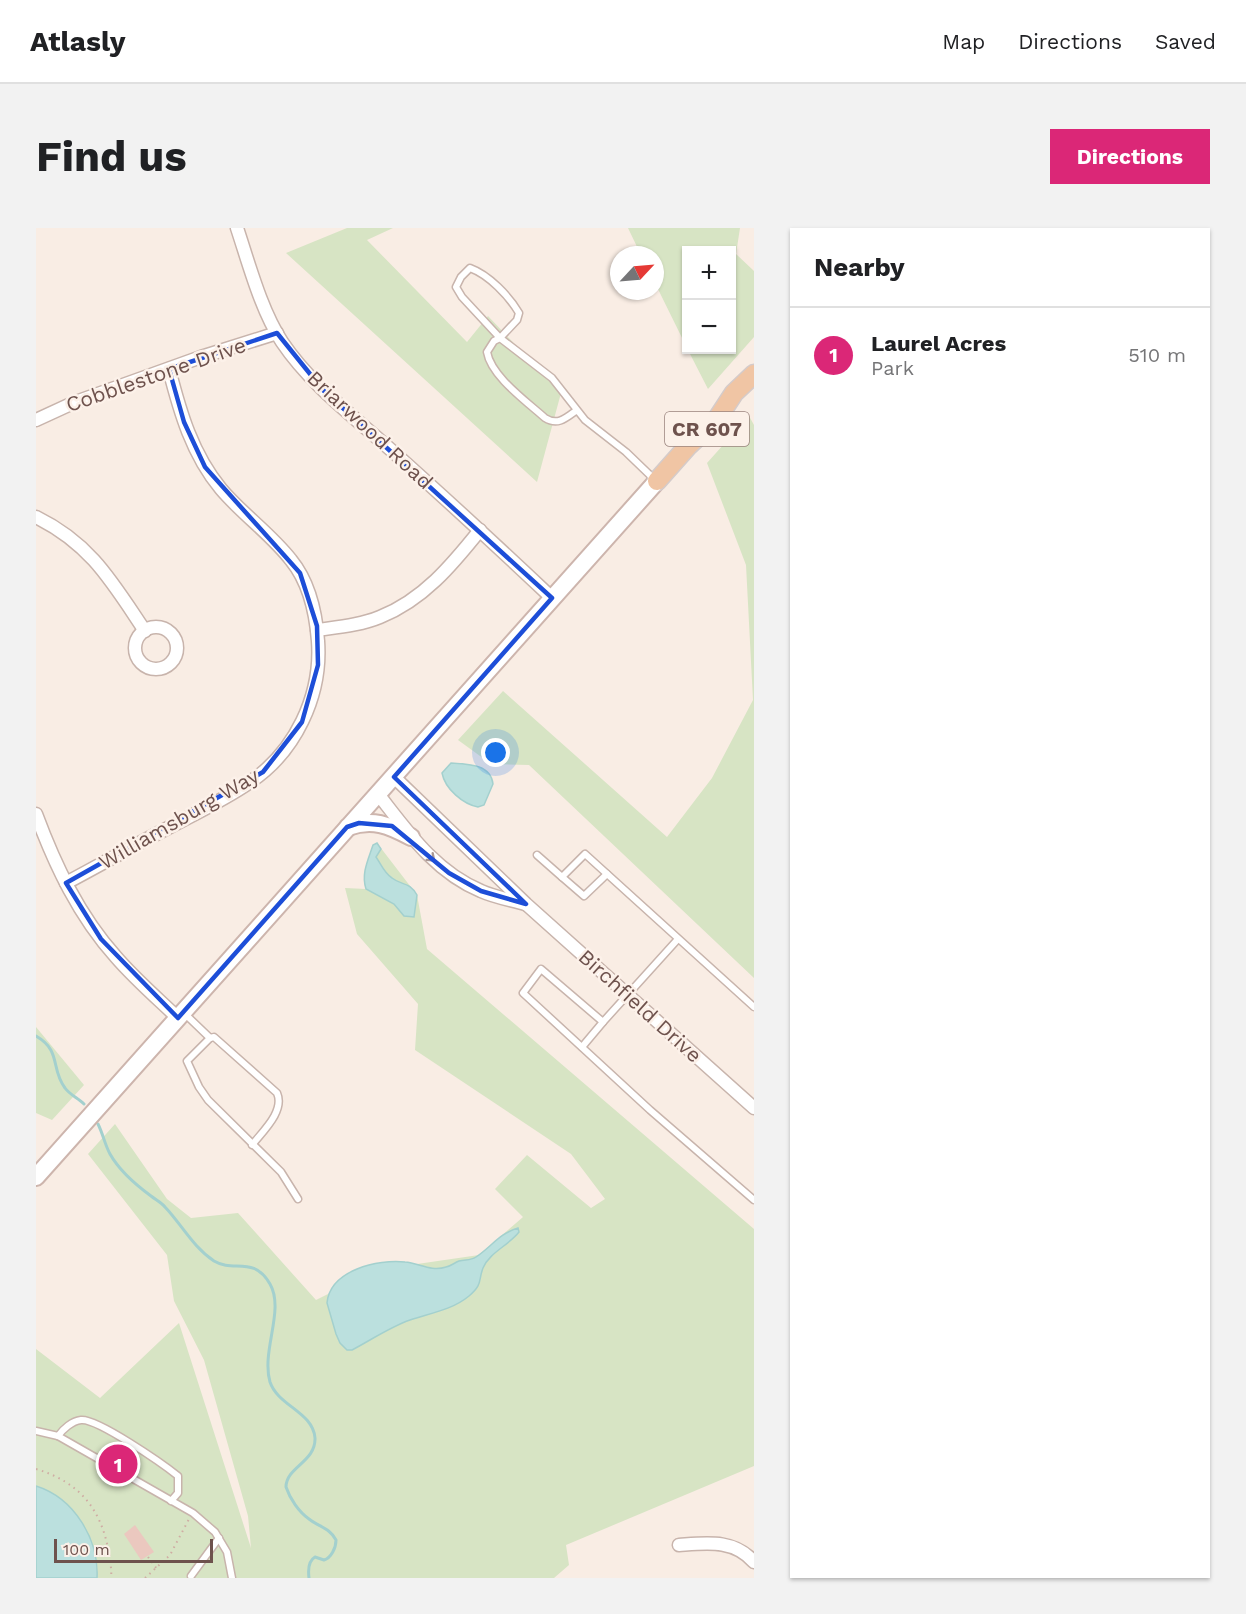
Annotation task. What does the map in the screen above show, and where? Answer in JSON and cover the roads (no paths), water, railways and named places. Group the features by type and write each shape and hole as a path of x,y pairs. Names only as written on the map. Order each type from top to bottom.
{"main road":[{"name":"CR 607","path":"657,482 688,446 717,419 734,393 754,374"},
{"path":"36,1177 657,482"},
{"path":"347,827 374,822 392,826 411,837"}],"street":[{"name":"Briarwood Road","path":"237,228 260,295 277,333 300,367 552,598"},
{"name":"Cobblestone Drive","path":"36,420 73,403 277,333"},
{"name":"Williamsburg Way","path":"66,883 222,799 250,782 275,761 294,736 310,701 318,665 317,630 310,599 300,573 292,561 230,499 205,466 184,422 169,369"},
{"path":"36,517 74,540 95,560 145,631"},
{"path":"317,630 368,621 403,606 440,577 480,530"},
{"name":"Birchfield Drive","path":"394,777 526,904 754,1108"},
{"name":"Birchfield Drive","path":"378,794 411,837 449,873 481,891 526,904"},
{"path":"36,814 49,850 95,930 115,957 181,1015"},
{"path":"679,1545 724,1544 741,1551 754,1562"}],"lane":[{"path":"577,410 562,422 550,421 510,386 488,362 486,352 494,341 500,338 517,320 519,313 512,302 488,279 480,272 470,268 461,277 456,287 462,297 500,338 552,378 585,420 626,452 657,482"},
{"path":"562,877 585,854 754,1007"},
{"path":"537,855 585,896 607,874"},
{"path":"582,1047 678,939"},
{"path":"603,1022 541,969 523,993 650,1110 754,1200"},
{"path":"181,1015 210,1038 214,1037 277,1093 278,1110 252,1145"},
{"path":"210,1038 187,1061 188,1067 208,1100 281,1172 298,1199"},
{"path":"58,1436 67,1426 81,1420 96,1424 178,1476 178,1493 171,1502"},
{"path":"36,1431 58,1436 193,1513 219,1538 227,1552 232,1578"},
{"path":"191,1576 219,1538"}],"water":[{"path":"451,763 478,766 488,772 493,784 484,805 478,807 472,805 461,799 447,785 442,773"},
{"path":"377,843 381,849 376,857 385,871 389,876 411,888 417,895 414,917 404,916 394,904 366,889 364,878 366,867 373,845"},
{"path":"518,1228 519,1232 515,1237 494,1253 486,1263 476,1288 462,1301 403,1323 352,1350 347,1350 340,1343 327,1303 330,1292 346,1275 357,1269 382,1262 405,1262 430,1268 448,1267 459,1261 474,1258 501,1237"},
{"path":"36,1486 62,1500 82,1522 94,1549 97,1578 36,1578"}],"waterway":[{"path":"36,1036 53,1054 58,1074 65,1088 84,1104"},
{"path":"98,1124 108,1151 118,1166 145,1192 163,1205 200,1249 221,1264 250,1267 257,1270 270,1284 275,1306 268,1357 270,1382 280,1397 308,1422 315,1438 311,1453 291,1474 286,1487 292,1501 302,1513 327,1530 336,1540 329,1557 324,1560 315,1557 311,1561 309,1578"}],"place":[{"name":"Laurel Acres","path":"118,1464"}]}
